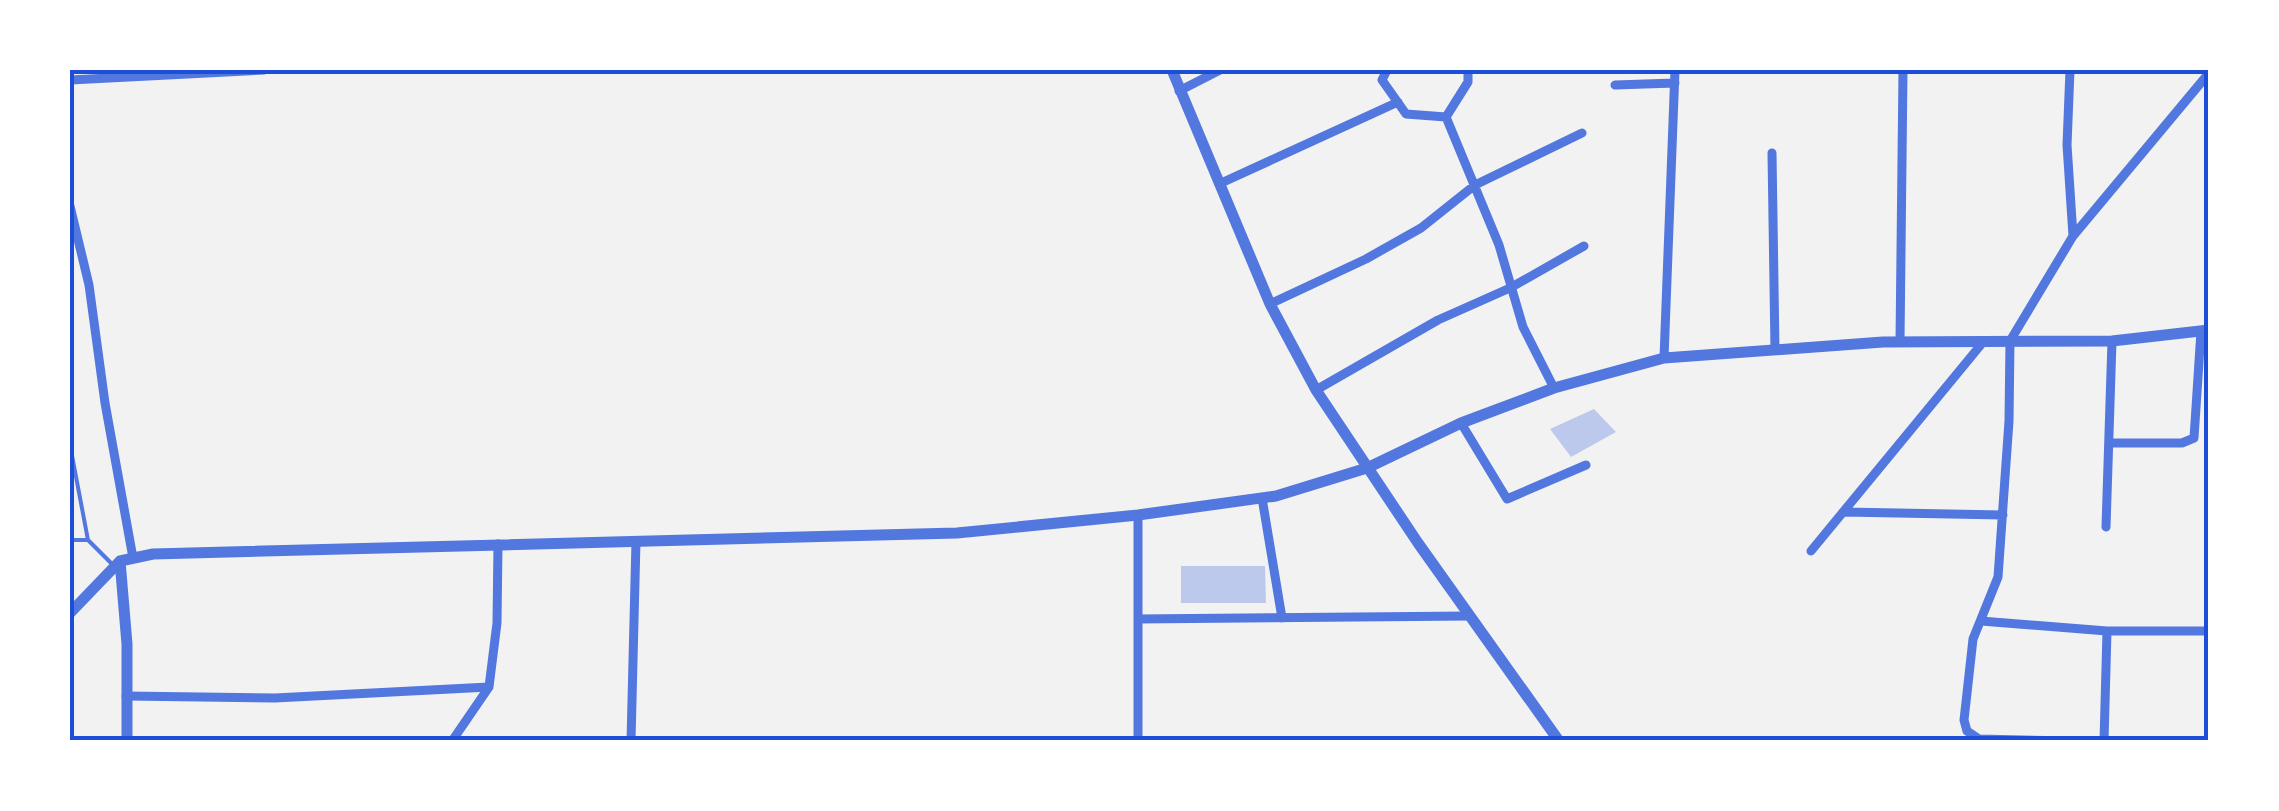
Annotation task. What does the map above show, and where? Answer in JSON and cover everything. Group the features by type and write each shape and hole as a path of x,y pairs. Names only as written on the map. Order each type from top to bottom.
{"street":[{"path":"70,80 264,70"},
{"path":"1172,70 1270,304 1316,390 1559,741"},
{"path":"1179,92 1220,70"},
{"path":"1387,70 1382,80 1406,114 1446,117"},
{"path":"1446,117 1468,82 1468,70"},
{"path":"1664,358 1675,70"},
{"path":"1900,342 1903,70"},
{"path":"2070,70 2068,144 2073,236"},
{"path":"2070,741 1979,739 1967,731 1964,720 1971,651 1998,577 2009,421 2010,341 2073,236 2209,73"},
{"path":"1615,84 1674,83"},
{"path":"1218,184 1398,102"},
{"path":"1446,117 1498,244 1522,328 1554,388"},
{"path":"1270,304 1366,259 1421,228 1475,185 1582,133"},
{"path":"1772,153 1776,350"},
{"path":"70,206 89,285 105,403 134,558"},
{"path":"1316,390 1438,320 1510,288 1584,246"},
{"path":"70,613 117,564 153,554 957,532 1138,514 1262,498 1367,468 1461,423 1554,388 1664,358 1900,342 2154,339 2205,330 2194,438 2182,443 2109,443"},
{"path":"1812,552 1984,341"},
{"path":"2106,527 2112,341"},
{"path":"1461,423 1507,499 1586,465"},
{"path":"1262,498 1282,618"},
{"path":"1844,512 2002,516"},
{"path":"1138,514 1138,741"},
{"path":"630,741 636,541"},
{"path":"452,741 489,687 497,623 498,544"},
{"path":"117,564 127,644 127,741"},
{"path":"1138,619 1470,616"},
{"path":"1981,622 2106,630 2209,631"},
{"path":"2104,741 2106,630"},
{"path":"126,696 275,698 489,687"}],"lane":[{"path":"70,445 88,540"},
{"path":"70,540 88,540 117,564"}],"building":[{"path":"1594,409 1616,432 1571,457 1550,429"},
{"path":"1181,566 1265,566 1266,603 1181,603"}]}
